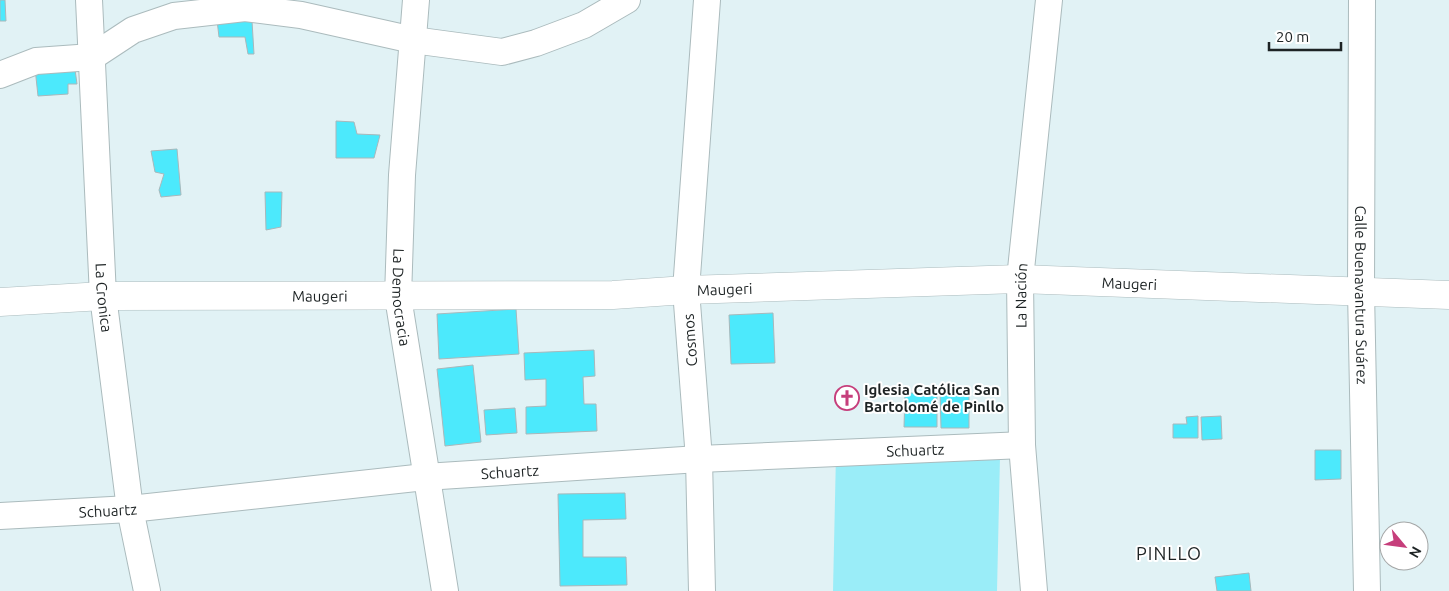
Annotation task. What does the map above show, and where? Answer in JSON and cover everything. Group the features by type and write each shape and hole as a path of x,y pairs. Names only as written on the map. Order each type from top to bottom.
{"street":[{"name":"La Cronica","path":"89,0 103,296 130,509 147,591"},
{"name":"La Democracia","path":"416,0 402,175 398,297 425,477 445,591"},
{"path":"0,75 36,61 92,57 133,30 174,16 245,8 301,15 413,40 502,52 536,44 584,24 627,0"},
{"name":"Cosmos","path":"702,591 699,459 686,290 707,0"},
{"name":"La Nación","path":"1034,591 1022,445 1020,279 1049,0"},
{"name":"Calle Buenavantura Suárez","path":"1362,0 1361,291 1367,591"},
{"name":"Maugeri","path":"0,302 103,296 398,297 613,295 686,290 1020,279 1449,295"},
{"name":"Schuartz","path":"0,516 130,509 425,477 699,459 1022,445"}],"shaded area":[{"path":"836,454 1000,457 997,591 833,591"}],"building":[{"path":"0,0 5,0 6,21 0,21"},
{"path":"217,20 252,21 254,54 248,54 245,37 219,37"},
{"path":"74,62 77,84 68,84 68,94 38,96 35,68"},
{"path":"336,121 354,122 357,134 380,135 374,158 336,158"},
{"path":"177,149 181,195 161,197 159,190 164,174 155,172 151,151"},
{"path":"265,192 282,192 281,227 266,230"},
{"path":"516,309 519,354 439,359 437,314"},
{"path":"773,313 775,363 731,364 729,315"},
{"path":"594,350 595,376 583,377 584,404 596,404 597,431 526,434 526,407 546,406 546,379 525,380 524,353"},
{"path":"473,365 481,442 445,446 437,369"},
{"path":"940,392 969,392 969,428 941,428"},
{"path":"905,393 937,393 937,427 904,427"},
{"path":"515,408 517,433 486,435 484,410"},
{"path":"1198,416 1198,438 1173,438 1173,424 1187,424 1186,417"},
{"path":"1221,416 1222,439 1202,440 1201,417"},
{"path":"1315,450 1341,450 1341,479 1315,480"},
{"path":"625,493 626,519 583,520 583,557 626,557 627,585 560,586 558,494"},
{"path":"1249,573 1251,591 1217,591 1215,577"}],"place":[{"name":"Iglesia Católica San Bartolomé de Pinllo","path":"847,398"}],"district":[{"name":"PINLLO","path":"1169,553"}]}
